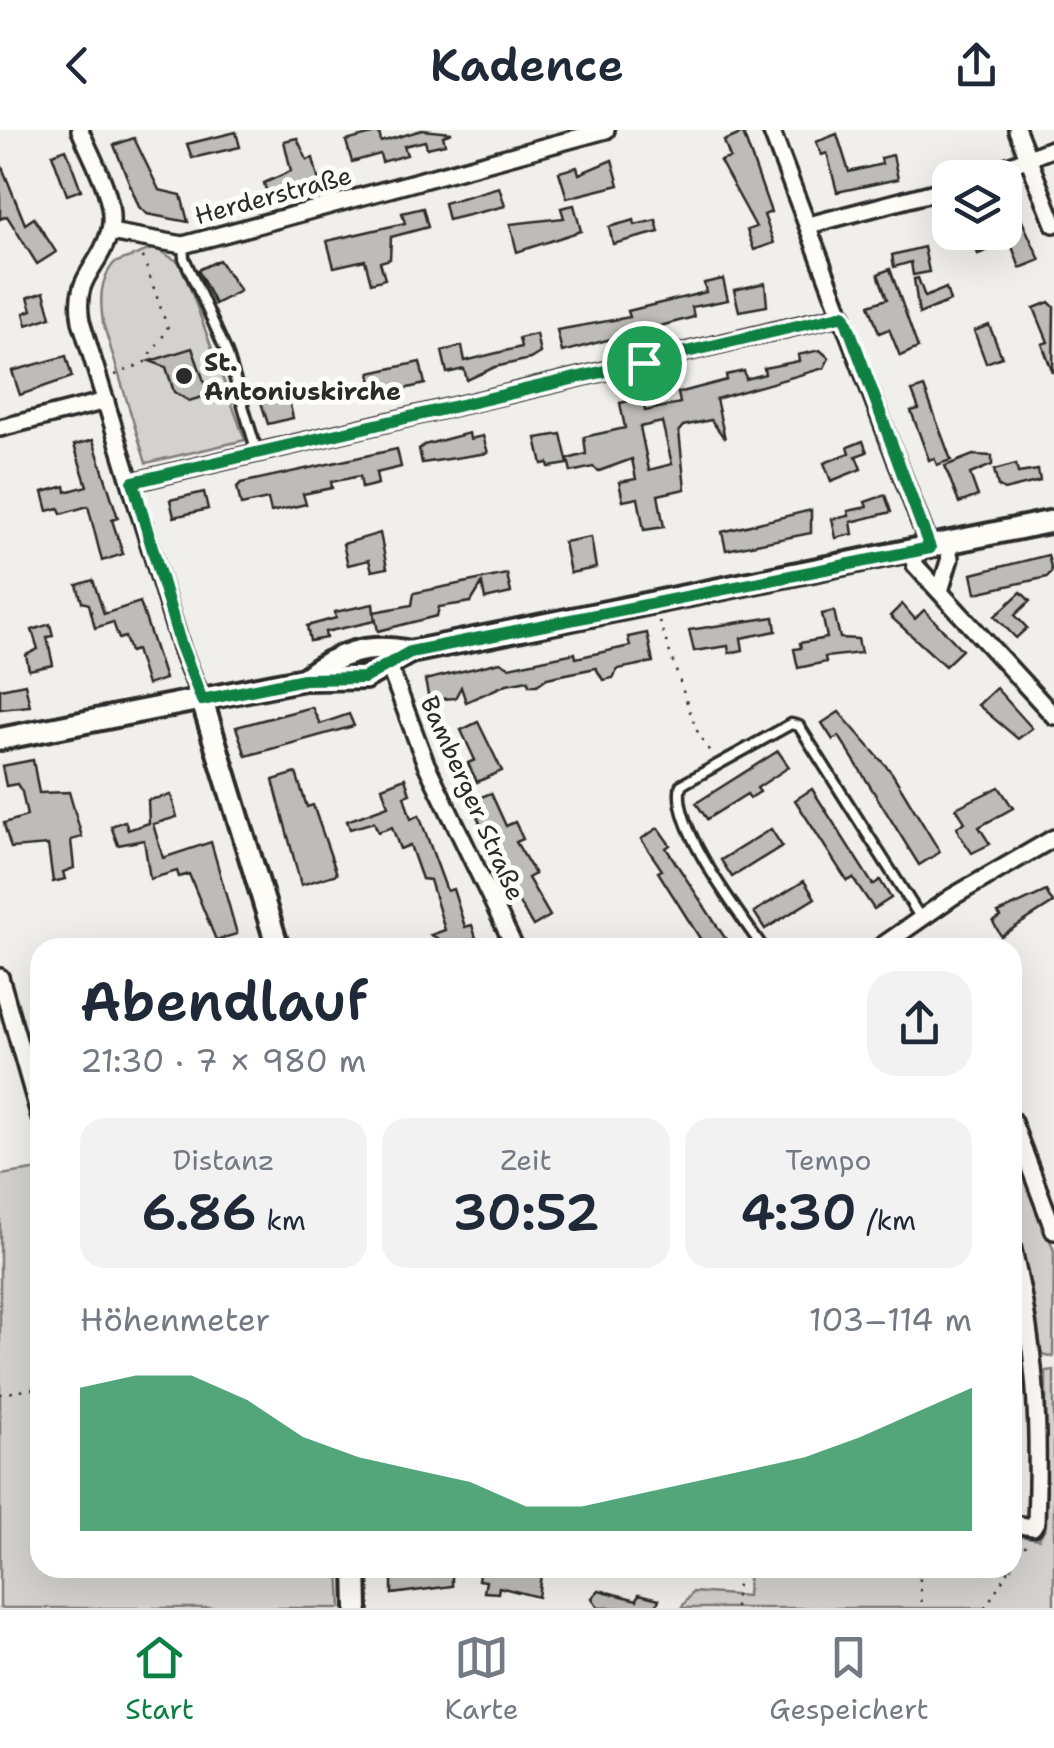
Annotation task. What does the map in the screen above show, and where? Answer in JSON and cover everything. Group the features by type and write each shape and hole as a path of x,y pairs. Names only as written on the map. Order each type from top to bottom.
{"street":[{"path":"80,130 105,191 110,232 79,292 82,321 275,938"},
{"name":"Herderstraße","path":"183,245 606,130"},
{"path":"771,130 930,548 950,558 940,591"},
{"path":"1018,130 1054,224"},
{"path":"1022,160 1054,148"},
{"path":"809,225 932,193"},
{"path":"110,232 183,245"},
{"path":"133,482 844,315"},
{"path":"0,428 106,400"},
{"path":"304,679 351,652 376,648 410,652 1054,521"},
{"path":"930,548 916,565 1054,716"},
{"path":"0,740 304,679 349,680 389,666 410,652"},
{"name":"Bamberger Straße","path":"389,666 426,764 510,938"},
{"path":"895,938 920,917 1054,838"},
{"path":"0,977 30,1082"},
{"path":"1022,1146 1054,1231"},
{"path":"1022,1295 1036,1363 1038,1456 1033,1526 1022,1525"},
{"path":"1036,1363 1054,1361"},
{"path":"356,1578 358,1608"}],"lane":[{"path":"183,245 184,258 227,354 258,454"},
{"path":"756,938 727,894 678,804 681,785 783,727 799,726 920,917"}],"path":[{"path":"114,375 144,364 168,329 140,250"},
{"path":"658,617 696,729 716,762"},
{"path":"0,1394 30,1390"},
{"path":"1022,1551 1032,1537 1033,1526"},
{"path":"735,1608 737,1578"},
{"path":"920,1578 922,1608"},
{"path":"985,1608 1004,1578"}],"shaded area":[{"path":"154,248 179,262 185,274 245,440 146,463 103,323 101,299 103,284 114,263"},
{"path":"1022,1163 1054,1251 1053,1357 1042,1354 1022,1266"},
{"path":"30,1170 30,1578 340,1578 341,1608 0,1608 0,1175"},
{"path":"1054,1370 1054,1608 681,1608 693,1592 747,1596 748,1578 1022,1578 1022,1536 1039,1539 1046,1526 1046,1371"}],"building":[{"path":"422,130 452,133 443,136 445,144 427,148 425,141 404,146 407,155 382,162 380,154 352,162 346,141 379,132 381,142"},
{"path":"236,132 240,147 192,158 187,144"},
{"path":"743,133 771,212 764,215 774,243 754,250 747,230 756,227 720,161 730,158 724,141"},
{"path":"837,134 849,172 882,164 881,158 893,155 898,179 837,192 827,153 822,155 816,142"},
{"path":"134,138 159,190 181,195 188,222 147,214 139,207 114,145"},
{"path":"297,138 307,160 313,158 319,182 267,194 264,183 291,171 284,141"},
{"path":"66,149 81,190 67,195 52,154"},
{"path":"612,160 619,185 567,198 559,172 577,167 579,174"},
{"path":"0,162 25,224 34,218 56,252 37,264 7,216 0,219"},
{"path":"499,187 505,206 448,220 444,203"},
{"path":"574,205 581,231 517,252 510,224 564,218 561,208"},
{"path":"423,208 428,227 391,237 390,259 380,262 385,279 371,283 365,260 334,267 327,241 405,223 402,213"},
{"path":"634,220 635,225 656,220 659,232 613,244 609,227"},
{"path":"1022,221 1040,260 1020,268 1013,250 1022,250"},
{"path":"924,247 929,272 913,275 911,262 894,267 892,255"},
{"path":"219,260 240,291 215,304 198,270"},
{"path":"890,269 918,348 900,356 889,329 879,333 869,305 887,299 878,274"},
{"path":"918,278 925,297 946,288 950,301 919,314 914,279"},
{"path":"723,279 728,300 692,307 694,317 562,352 557,330 630,317 628,311 706,292 704,283"},
{"path":"765,283 767,306 739,311 734,290"},
{"path":"44,292 51,317 27,325 24,313 32,310 28,297"},
{"path":"1049,302 1054,307 1053,373 1042,344 1048,342 1034,308"},
{"path":"989,325 1002,357 986,363 974,331"},
{"path":"536,334 540,353 530,359 495,367 467,380 464,369 447,373 442,351 462,346 465,361 521,347 519,338"},
{"name":"St. Antoniuskirche","path":"192,348 209,395 189,401 174,392 166,367 150,361"},
{"path":"820,350 829,358 824,368 716,399 725,439 711,420 683,426 679,431 685,489 658,495 664,527 644,530 638,498 623,501 619,482 636,479 632,459 599,471 593,467 571,472 568,459 586,454 584,437 625,428 620,403 643,398 645,411 680,403 678,393 727,380 726,375 744,371 746,379 765,374 764,368 799,361 798,355","holes":["662,422 672,464 649,470 640,427"]},
{"path":"66,356 72,377 20,395 12,371"},
{"path":"420,362 425,384 374,396 370,373"},
{"path":"924,387 951,460 937,465 934,458 929,460 911,411 919,409 912,391"},
{"path":"269,391 270,396 287,392 293,418 268,424 258,393"},
{"path":"469,433 470,439 483,436 488,453 422,463 419,449 424,445"},
{"path":"561,434 568,464 542,464 536,438"},
{"path":"93,440 118,518 112,520 123,554 102,561 88,506 61,514 59,508 48,511 43,492 65,486 66,492 87,486 74,445"},
{"path":"863,441 867,452 856,456 861,469 831,481 824,463 850,453 848,447"},
{"path":"397,449 401,467 376,473 378,484 362,488 360,476 331,482 332,488 303,494 306,504 271,512 268,499 241,505 237,487 241,483"},
{"path":"973,455 992,456 992,465 970,474 978,496 959,503 945,466"},
{"path":"1016,464 1018,473 1038,470 1040,481 1004,490 998,486 994,470"},
{"path":"204,492 208,509 174,517 170,500"},
{"path":"885,495 891,512 851,522 853,534 836,538 832,519 849,516 848,511 867,507 865,502"},
{"path":"811,510 811,533 726,550 722,532"},
{"path":"380,533 387,568 372,571 369,560 348,565 343,544"},
{"path":"591,537 596,568 570,573 564,542"},
{"path":"1048,555 1052,571 1047,577 976,593 972,574"},
{"path":"507,574 511,593 485,599 482,584 471,602 439,607 437,616 378,631 374,612 412,605 414,593"},
{"path":"93,580 104,614 140,602 165,679 147,685 136,650 130,652 125,637 119,639 113,622 95,628 89,604 82,602 77,585"},
{"path":"1021,592 1030,601 1015,615 1027,628 1016,638 995,616"},
{"path":"373,604 375,621 325,632 326,638 310,641 307,626 336,618 335,612"},
{"path":"902,604 915,619 924,610 962,650 945,666 890,616"},
{"path":"834,611 840,638 858,639 861,653 825,657 826,662 798,668 794,649 801,648 800,643 827,638 822,614"},
{"path":"774,617 776,631 741,638 743,650 729,653 728,646 694,651 689,630"},
{"path":"50,624 53,636 47,637 53,665 29,670 26,655 38,649 32,630"},
{"path":"647,633 653,662 618,669 613,678 603,680 596,668 547,678 537,685 529,685 528,680 507,684 466,702 461,687 455,698 429,700 425,680 500,662 509,667 575,653 576,658 630,646 628,637"},
{"path":"25,684 30,706 0,709 0,689"},
{"path":"996,688 1032,728 1018,739 978,705"},
{"path":"312,707 320,724 349,714 354,726 246,756 236,727"},
{"path":"839,712 892,773 940,852 919,865 839,736 833,740 822,723"},
{"path":"478,722 502,771 477,782 468,763 475,760 461,730"},
{"path":"778,751 789,767 757,788 760,792 750,798 747,794 707,819 696,803"},
{"path":"33,760 39,793 69,792 82,837 71,840 74,868 63,872 65,879 53,882 48,845 11,848 4,823 27,816 22,792 17,784 6,786 2,766"},
{"path":"296,773 307,807 313,805 337,874 301,885 273,780"},
{"path":"405,778 410,794 404,796 411,819 419,815 447,891 453,889 465,927 472,925 476,938 431,935 445,930 430,880 422,879 410,845 400,849 392,827 378,832 374,822 350,829 347,821 388,806 382,787"},
{"path":"999,787 1013,808 979,827 990,844 972,853 959,834 957,827 965,822 956,808"},
{"path":"812,789 873,885 880,880 891,898 874,909 853,878 847,881 795,800"},
{"path":"491,793 506,826 515,822 523,839 516,842 535,874 528,878 550,916 533,926 498,868 471,801"},
{"path":"171,795 177,817 153,824 163,858 211,842 237,934 215,938 189,874 179,877 177,871 150,879 144,840 118,845 111,826 125,821 128,830 149,823 148,800"},
{"path":"658,828 670,845 666,848 725,938 700,938 641,839"},
{"path":"771,829 782,846 732,877 721,860"},
{"path":"804,881 815,898 765,929 754,912"},
{"path":"1046,891 1053,903 1001,936 993,922 1001,917 998,913"},
{"path":"392,1578 452,1578 452,1586 392,1594"},
{"path":"541,1578 538,1597 499,1587 498,1593 484,1592 486,1581 478,1580"},
{"path":"599,1590 637,1600 639,1594 659,1599 656,1608 598,1608 592,1598"}],"place":[{"name":"St. Antoniuskirche","path":"184,376"}],"route":[{"path":"844,315 930,548 410,652 364,678 304,679 202,700 180,643 133,482 644,363 844,315"}]}
